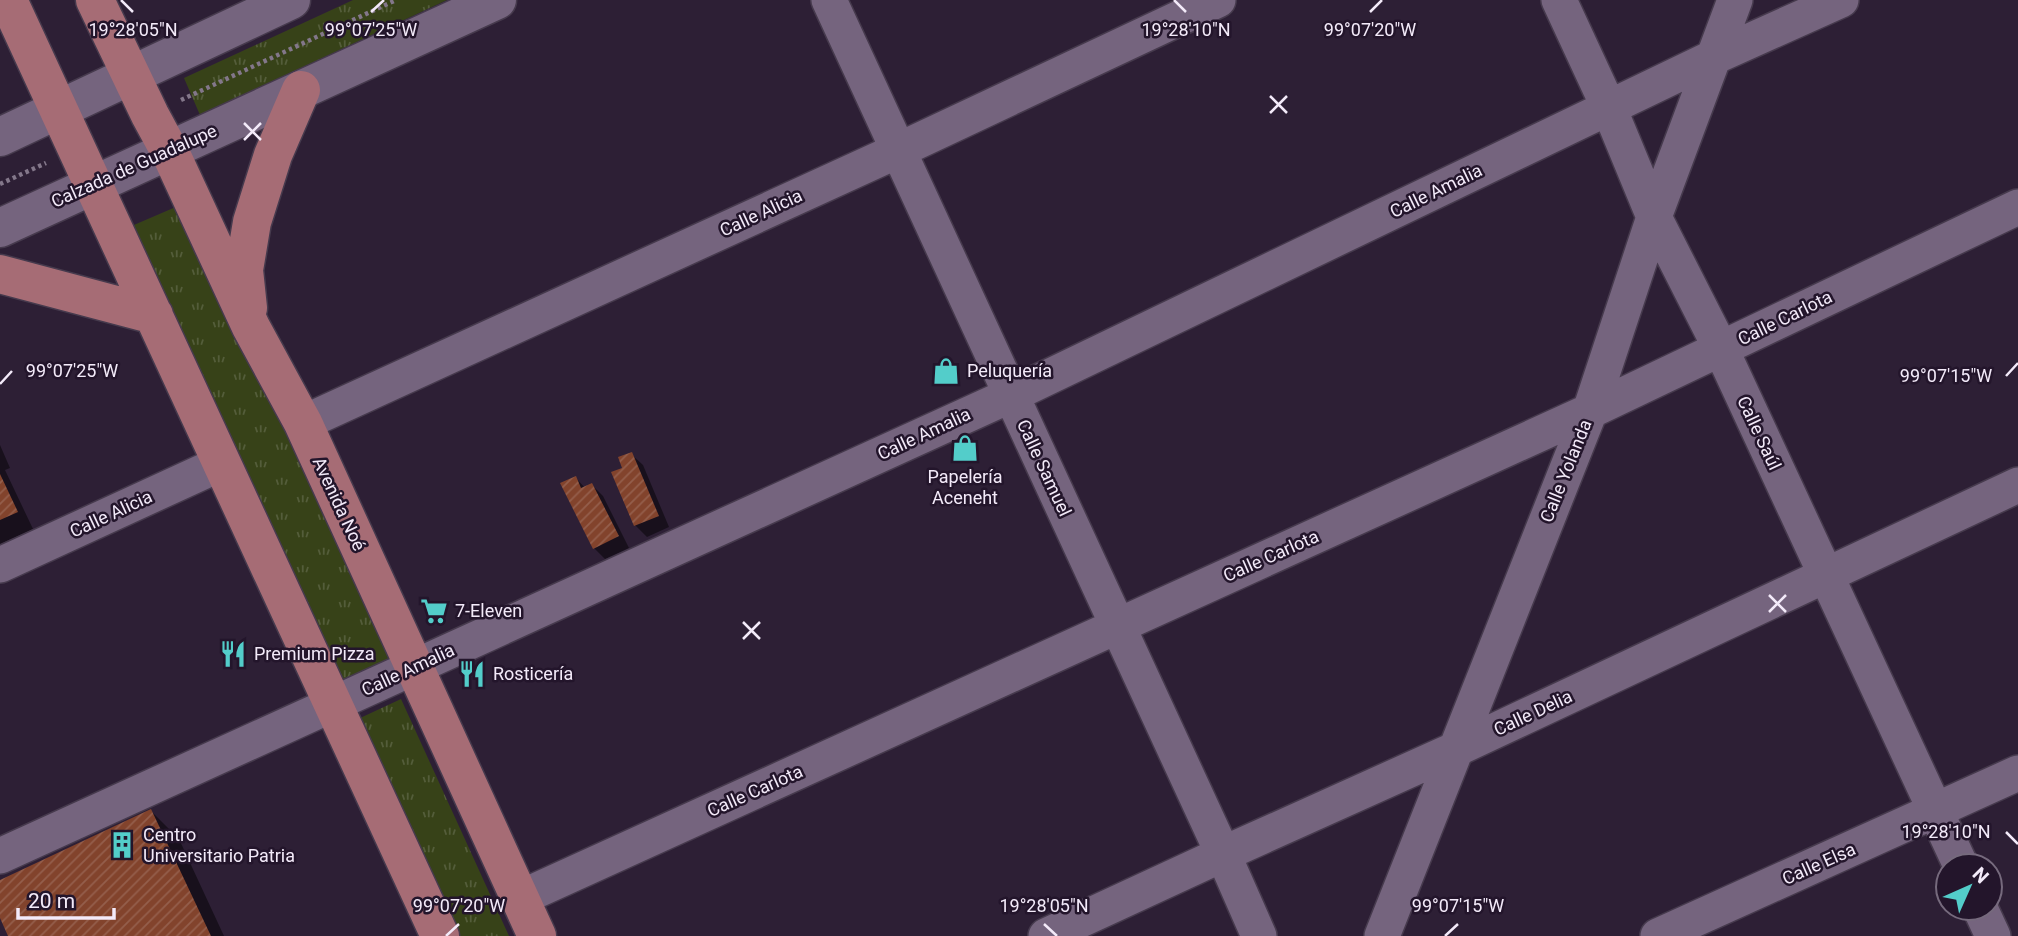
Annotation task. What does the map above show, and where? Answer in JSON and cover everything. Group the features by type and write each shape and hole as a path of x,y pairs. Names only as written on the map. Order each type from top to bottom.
{"main road":[{"path":"8,0 440,936"},
{"name":"Avenida Noé","path":"95,0 170,152 251,327 303,423 537,936"},
{"path":"0,137 131,76 246,11 292,0"},
{"name":"Calzada de Guadalupe","path":"0,228 497,0"},
{"path":"251,327 244,270 252,222 273,155 301,90"},
{"path":"0,274 154,315"}],"street":[{"name":"Calle Samuel","path":"829,0 1223,854 1258,936"},
{"name":"Calle Alicia","path":"303,423 897,151 1218,0"},
{"name":"Calle Saúl","path":"1559,0 1609,108 1654,217 1721,349 1955,852"},
{"name":"Calle Yolanda","path":"1382,936 1590,411 1654,217 1735,0"},
{"name":"Calle Amalia","path":"0,856 1011,395 1714,57 1841,0"},
{"name":"Calle Carlota","path":"520,898 1590,411 2018,207"},
{"name":"Calle Alicia","path":"0,565 222,463"},
{"name":"Calle Delia","path":"1046,936 1454,750 2018,485"},
{"name":"Calle Elsa","path":"1658,936 2018,773"}],"path":[{"path":"175,103 396,0"},
{"path":"0,184 51,160"}],"green space":[{"path":"353,0 447,0 200,115 184,78"},
{"path":"185,203 392,663 326,693 120,231"},
{"path":"401,699 509,936 438,936 343,726"}],"building":[{"path":"632,452 659,516 634,526 611,472 622,468 618,457"},
{"path":"0,474 18,512 0,520"},
{"path":"576,476 581,488 592,483 619,536 593,549 560,483"},
{"name":"Centro Universitario Patria","path":"151,809 211,936 8,936 0,918 0,880"}],"place":[{"name":"Peluquería","path":"946,371"},
{"name":"Papelería Aceneht","path":"965,448"},
{"name":"7-Eleven","path":"434,611"},
{"name":"Premium Pizza","path":"233,654"},
{"name":"Rosticería","path":"472,674"},
{"name":"Centro Universitario Patria","path":"122,845"}]}
